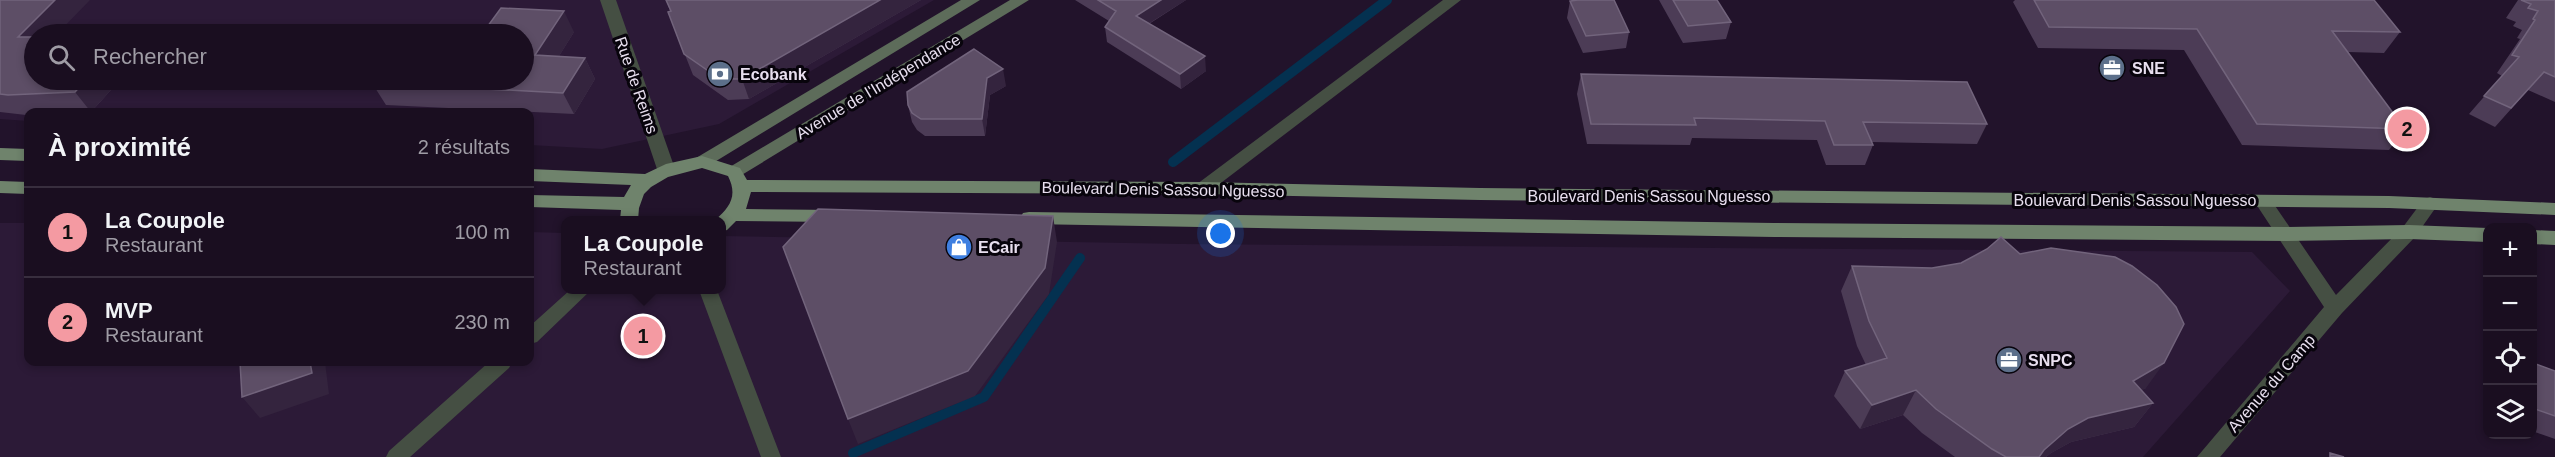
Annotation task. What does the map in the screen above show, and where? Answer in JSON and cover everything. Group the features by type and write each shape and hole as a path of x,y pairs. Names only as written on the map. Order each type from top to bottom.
{"main road":[{"name":"Avenue de l'Indépendance","path":"702,162 972,0"},
{"name":"Avenue de l'Indépendance","path":"739,179 1021,0"},
{"path":"0,154 24,155"},
{"path":"534,201 629,212 636,191 648,180 666,169 702,162"},
{"name":"Boulevard Denis Sassou Nguesso","path":"702,162 739,179 1480,194 2430,203 2555,209"},
{"path":"534,175 648,180"},
{"path":"727,220 742,201 739,179"},
{"path":"0,187 24,188"},
{"path":"727,220 850,216"},
{"name":"Boulevard Denis Sassou Nguesso","path":"1014,218 1774,231 2287,234 2409,232 2483,235"},
{"path":"2537,237 2555,238"}],"street":[{"name":"Rue de Reims","path":"608,0 666,169"},
{"path":"1203,188 1453,0"},
{"path":"2263,201 2336,308"},
{"name":"Avenue du Camp","path":"2207,457 2336,308 2409,232 2430,203"},
{"path":"534,333 578,294"},
{"path":"710,294 771,457"},
{"path":"396,457 498,366"}],"shaded area":[{"path":"0,0 934,0 719,124 602,149 534,145 534,108 24,108 24,121 0,119"},
{"path":"0,223 24,223 24,366 534,366 534,232 561,233 561,294 726,294 726,236 1182,244 2252,252 2290,291 2143,457 0,457"}],"building":[{"path":"0,0 55,0 31,24 24,24 24,31 18,37 24,37 24,90 77,90 75,92 0,94"},
{"path":"666,0 880,0 742,79 720,79 684,54 668,12 671,11"},
{"path":"1098,0 1161,0 1136,16 1205,56 1180,74 1105,27 1116,11"},
{"path":"1614,0 1629,32 1586,36 1570,1"},
{"path":"1673,0 1717,0 1731,22 1688,26"},
{"path":"2034,0 2374,0 2400,32 2332,31 2405,129 2257,124 2197,29 2049,27"},
{"path":"2521,0 2555,0 2555,77 2544,72 2511,108 2484,96 2519,57 2512,55 2535,20 2533,19 2538,11 2528,8 2531,4"},
{"path":"501,8 564,11 535,55 585,58 563,93 506,90 534,90 534,24 489,24"},
{"path":"974,49 1003,69 987,78 982,119 921,119 912,113 908,105 907,92"},
{"path":"1581,74 1967,82 1987,124 1863,122 1873,145 1834,145 1825,121 1694,118 1696,125 1591,124"},
{"path":"818,209 1053,216 1045,268 968,371 848,419 783,247"},
{"name":"SNPC","path":"2001,237 2020,254 2051,248 2115,257 2132,266 2157,285 2176,307 2184,324 2164,363 2133,381 2153,403 2088,418 2068,429 2039,457 2006,457 1936,409 1916,390 1872,405 1845,371 1887,358 1869,321 1852,266 1932,268 1961,263 1987,249"},
{"path":"2537,364 2555,371 2555,416 2537,410"},
{"path":"240,366 311,366 312,373 242,397"},
{"path":"2330,453 2344,457 2330,457"}],"waterway":[{"path":"1173,162 1387,0"},
{"path":"853,453 984,397 1080,258"}],"place":[{"name":"SNE","path":"2112,68"},
{"name":"Ecobank","path":"720,74"},
{"name":"MVP","path":"2407,129"},
{"name":"ECair","path":"959,247"},
{"name":"La Coupole","path":"643,336"},
{"name":"SNPC","path":"2009,360"}]}
